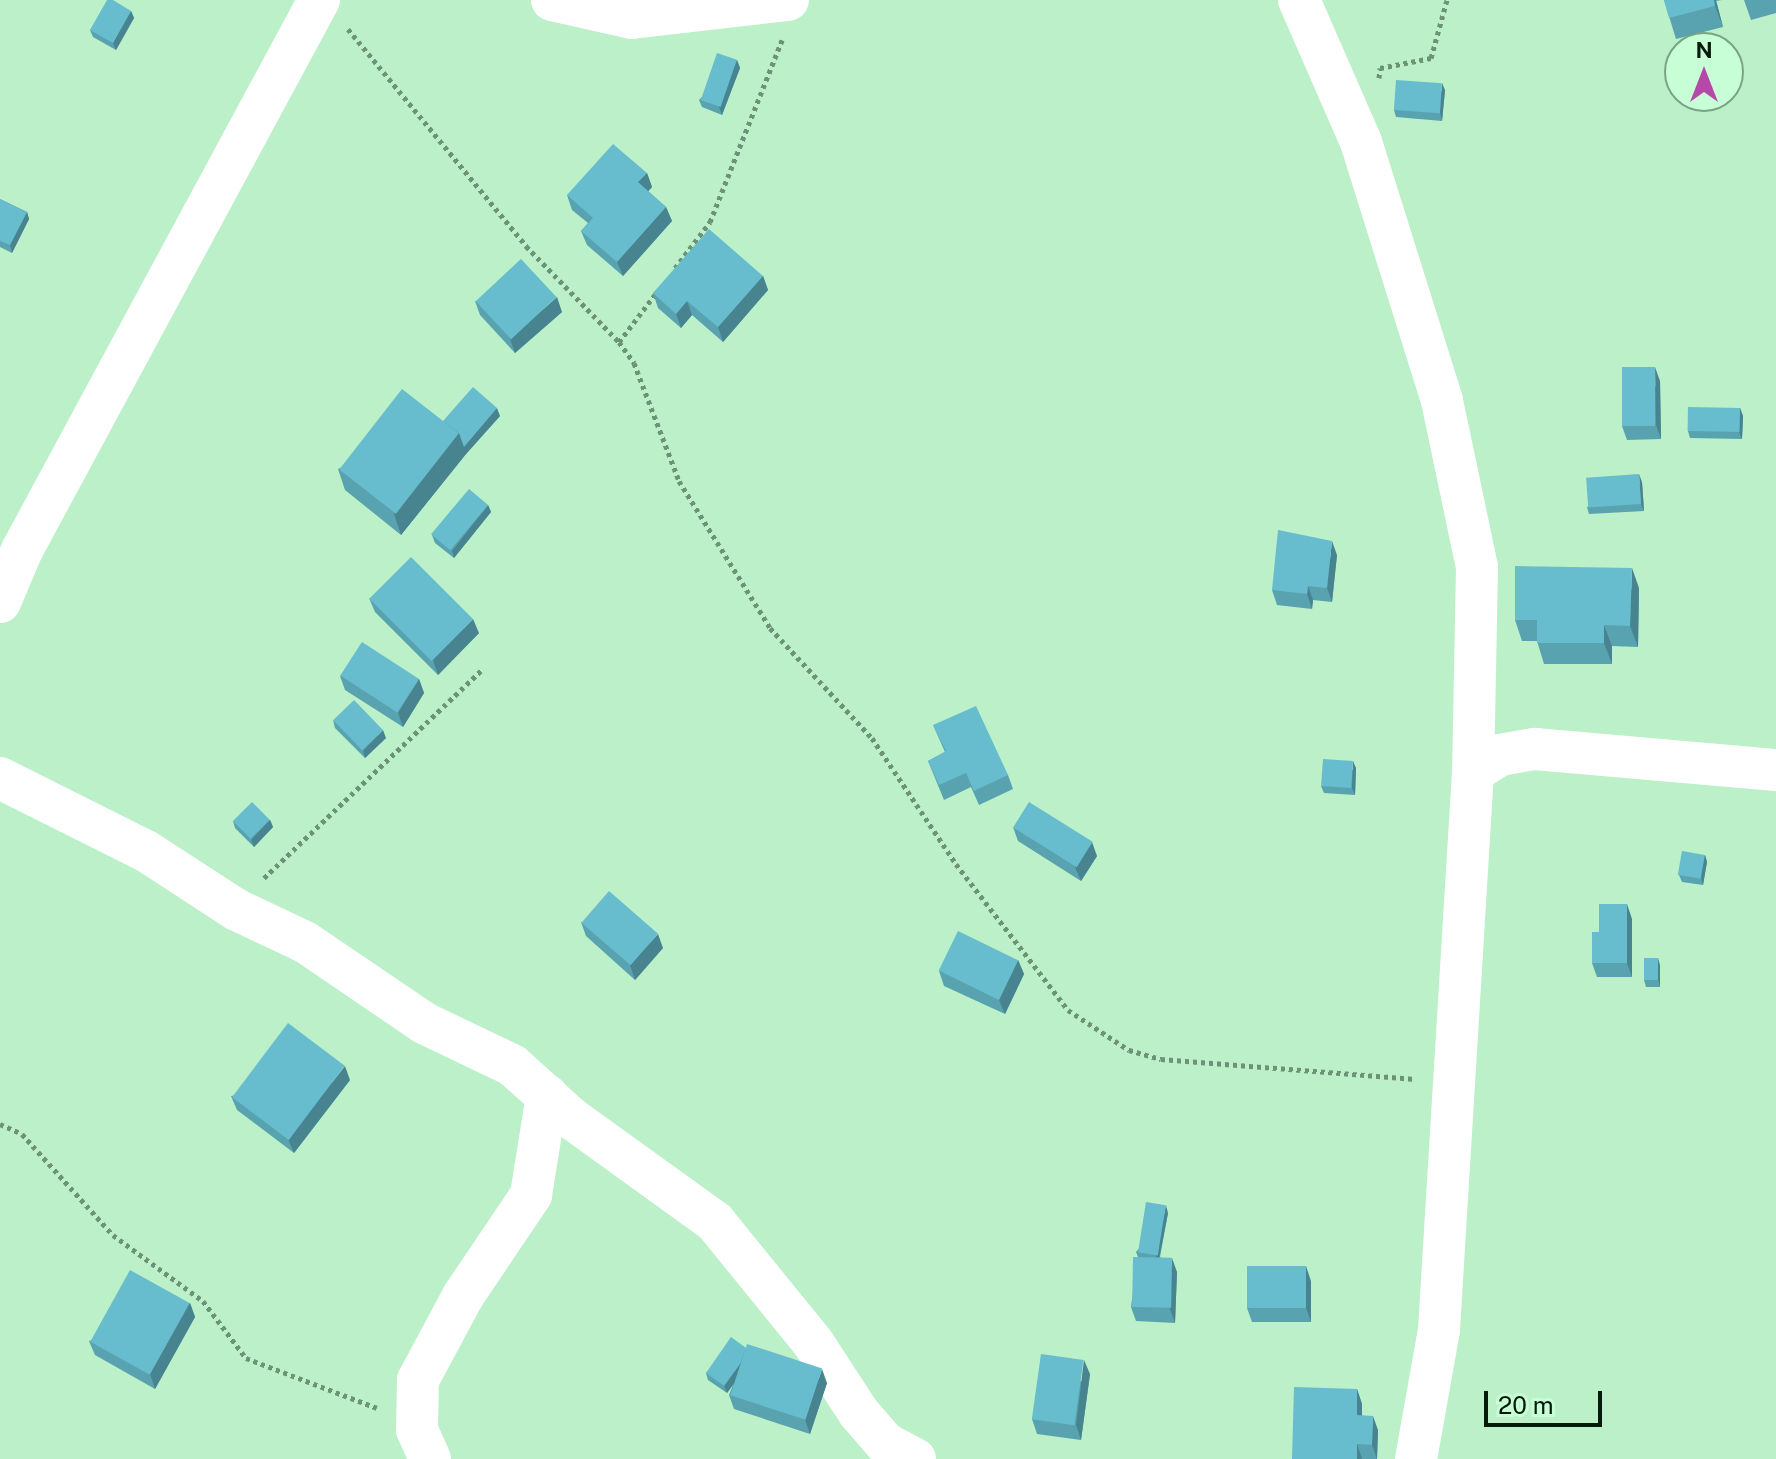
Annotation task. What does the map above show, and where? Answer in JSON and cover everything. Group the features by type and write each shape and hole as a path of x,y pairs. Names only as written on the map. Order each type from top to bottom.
{"street":[{"path":"552,0 632,18 787,13"},
{"path":"1299,0 1361,142 1463,484 1477,567 1473,772 1456,1082 1439,1330 1416,1459"},
{"path":"0,602 11,541 332,12"},
{"path":"1473,772 1500,755 1535,749 1776,770"},
{"path":"0,778 146,851 237,910 305,942 424,1023 512,1065 715,1222 814,1344 859,1413 885,1443 915,1459"},
{"path":"423,1445 418,1380 463,1296 531,1195 547,1095"}],"path":[{"path":"1361,142 1377,117 1380,68 1431,58 1447,0"},
{"path":"332,12 516,235 619,342 634,363 679,481 770,628 872,738 956,864 1068,1010 1117,1044 1161,1059 1456,1082"},
{"path":"619,342 710,222 787,13"},
{"path":"237,910 284,853 483,669"},
{"path":"0,1124 22,1134 113,1235 203,1301 246,1358 382,1410 423,1445"}],"building":[{"path":"107,0 113,0 131,11 113,43 90,30"},
{"path":"1664,0 1714,0 1715,6 1669,18"},
{"path":"717,53 737,60 721,107 701,100"},
{"path":"1396,80 1442,83 1440,113 1394,110"},
{"path":"613,144 647,173 638,182 666,207 617,262 581,231 593,218 567,195"},
{"path":"0,199 27,212 10,245 0,241"},
{"path":"709,229 763,276 718,327 687,301 676,314 653,293"},
{"path":"521,259 556,297 511,339 476,301"},
{"path":"1622,367 1655,367 1655,426 1622,426"},
{"path":"473,387 497,408 464,447 459,433 443,421"},
{"path":"402,389 459,433 396,514 339,469"},
{"path":"1688,407 1740,408 1740,432 1688,431"},
{"path":"1639,474 1641,504 1588,508 1586,478"},
{"path":"469,489 488,505 450,550 431,534"},
{"path":"1278,530 1332,541 1327,588 1308,586 1307,594 1272,590"},
{"path":"411,557 473,619 432,661 369,599"},
{"path":"1515,566 1632,568 1630,626 1604,625 1604,643 1537,643 1537,620 1515,620"},
{"path":"362,642 419,679 397,713 340,676"},
{"path":"354,700 383,730 362,750 333,720"},
{"path":"976,706 1008,775 974,791 966,773 939,785 928,761 946,751 933,725"},
{"path":"1323,759 1353,761 1351,788 1321,786"},
{"path":"252,802 270,820 251,839 233,821"},
{"path":"1029,802 1093,842 1077,867 1013,827"},
{"path":"1682,851 1705,855 1700,879 1678,875"},
{"path":"609,891 658,934 631,965 581,923"},
{"path":"1599,904 1627,904 1627,963 1592,963 1592,932 1599,932"},
{"path":"958,931 1018,960 999,1000 939,971"},
{"path":"1644,958 1658,958 1658,980 1644,980"},
{"path":"288,1023 345,1066 289,1140 232,1097"},
{"path":"1146,1202 1166,1205 1158,1256 1138,1252"},
{"path":"1133,1257 1172,1258 1171,1308 1132,1307"},
{"path":"1247,1266 1306,1266 1306,1308 1247,1308"},
{"path":"130,1270 189,1303 150,1375 90,1342"},
{"path":"731,1337 746,1348 740,1364 724,1386 706,1373"},
{"path":"747,1344 822,1368 805,1420 730,1395"},
{"path":"1041,1354 1084,1360 1074,1425 1032,1419"},
{"path":"1294,1387 1357,1389 1357,1415 1373,1416 1372,1445 1357,1444 1357,1459 1292,1459"}]}
